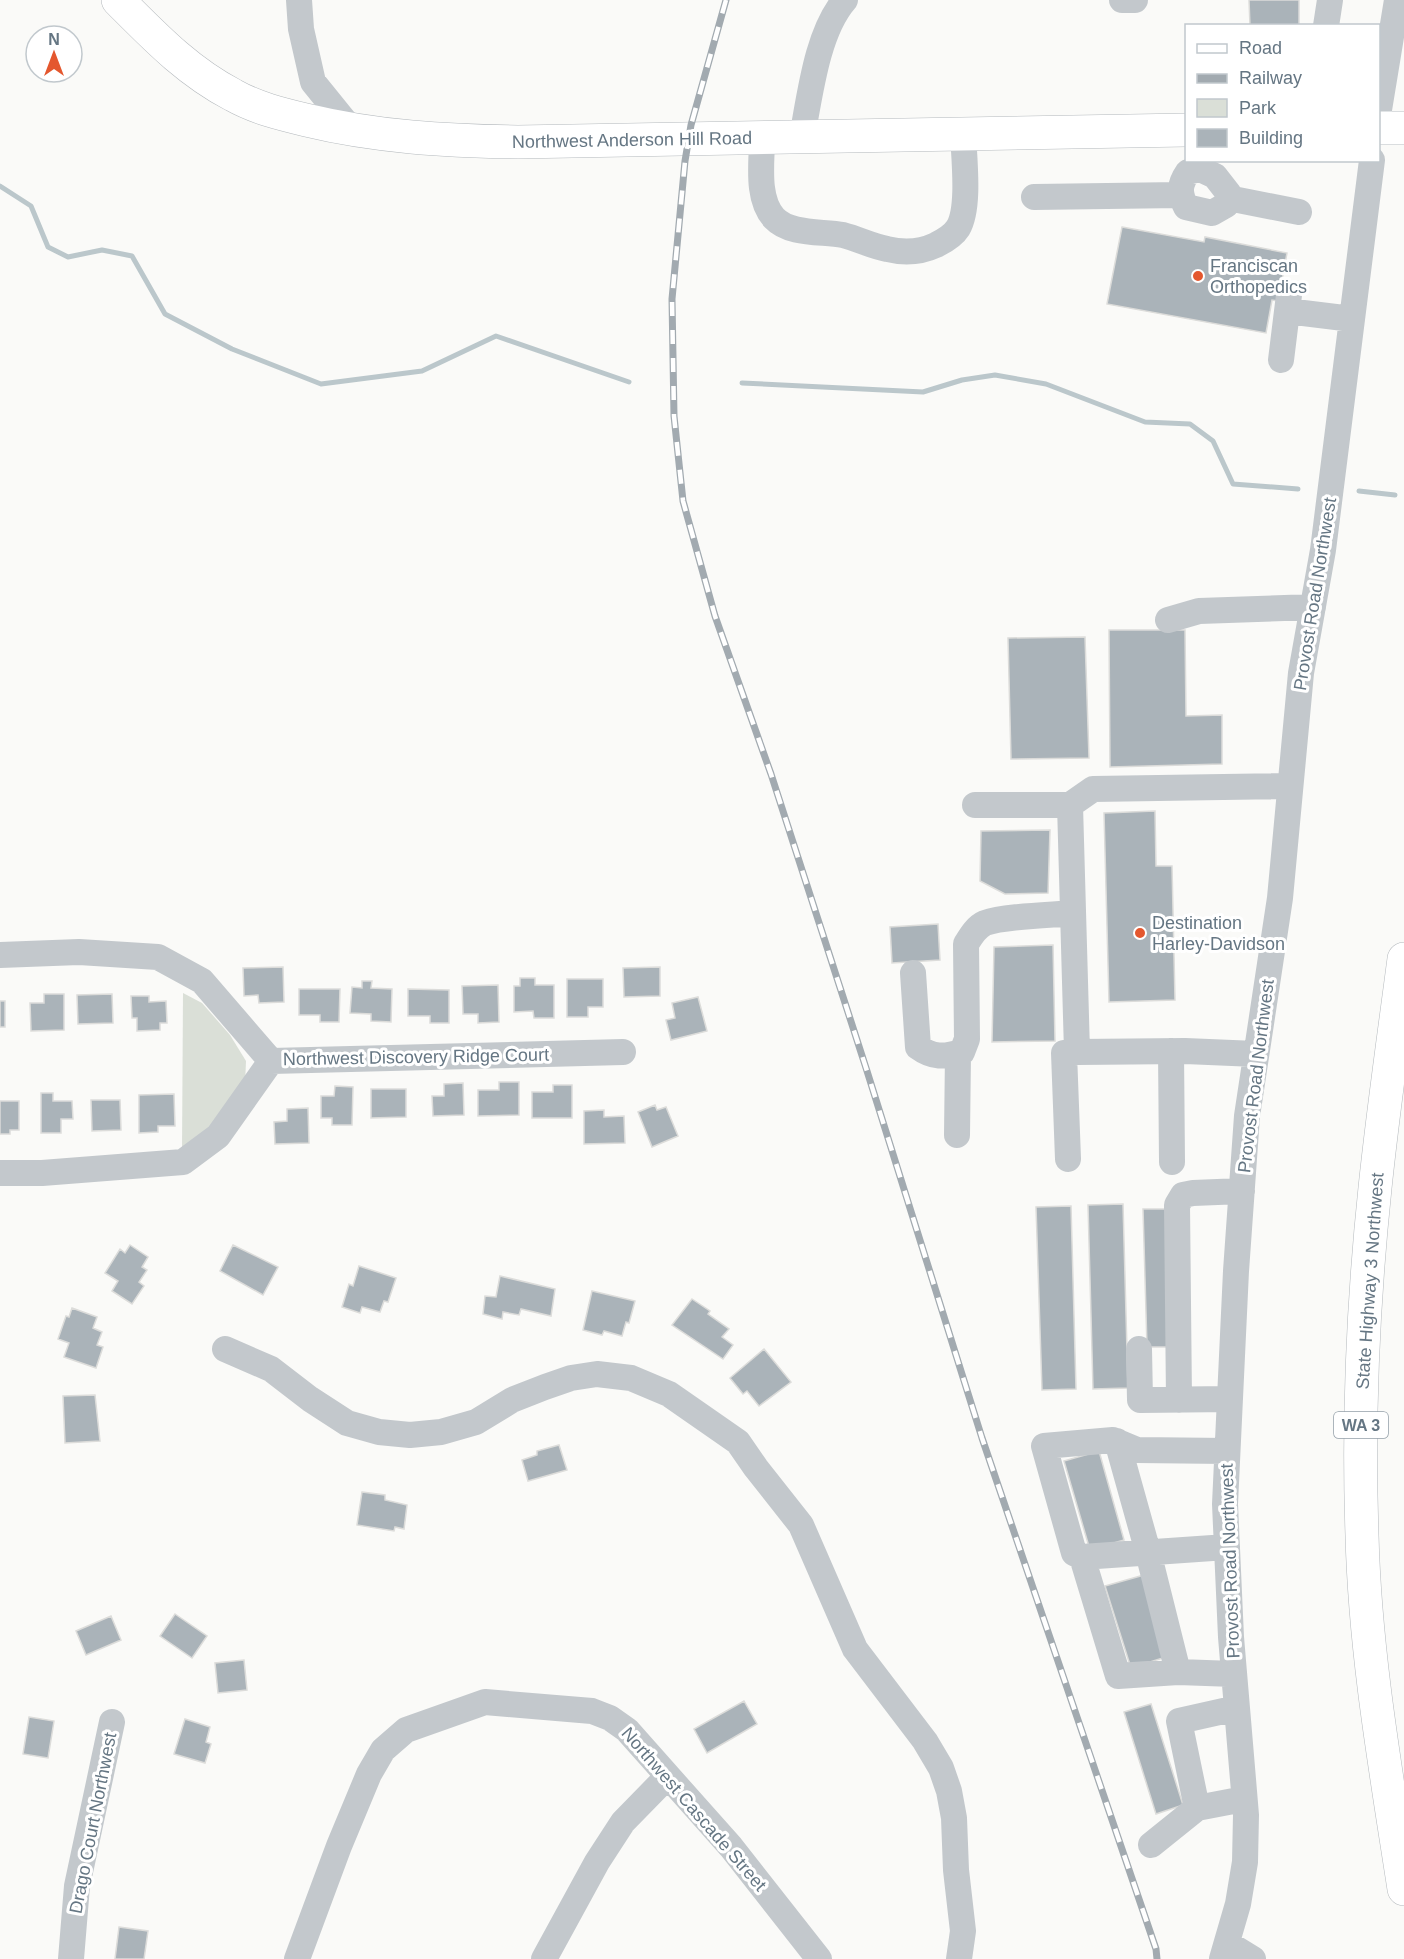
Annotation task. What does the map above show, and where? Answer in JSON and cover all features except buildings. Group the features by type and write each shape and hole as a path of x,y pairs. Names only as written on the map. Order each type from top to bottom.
{"main road":[{"name":"Northwest Anderson Hill Road","path":"118,0 169,51 228,93 269,111 392,136 455,141 1185,130"},
{"path":"1380,128 1404,128"},
{"name":"State Highway 3 Northwest","path":"1404,959 1375,1188 1366,1310 1361,1432 1362,1536 1368,1638 1404,1889"}],"street":[{"path":"299,0 301,29 313,82 351,129"},
{"path":"802,137 816,66 834,12 845,0"},
{"path":"1122,0 1135,0"},
{"path":"1326,24 1330,0"},
{"path":"1380,104 1397,0"},
{"path":"762,138 763,192 766,205 773,217 783,226 845,236 888,249 915,251 928,249 945,240 957,231 962,219 964,203 963,133"},
{"name":"Provost Road Northwest","path":"1224,1951 1238,1904 1245,1862 1244,1799 1234,1674 1225,1504 1247,1116 1280,898 1301,673 1323,550 1372,162"},
{"path":"1200,165 1215,176 1229,194 1226,205 1212,213 1186,207 1180,195 1180,183 1188,172 1200,165"},
{"path":"1034,197 1180,195"},
{"path":"1228,198 1299,212"},
{"path":"1281,360 1288,303 1352,319"},
{"path":"1168,620 1199,611 1313,607"},
{"path":"975,806 1070,805 1093,789 1290,786"},
{"path":"1070,805 1077,1052"},
{"path":"914,973 918,1047 928,1054 945,1057 962,1052 967,1039 966,944 974,931 984,924 1004,920 1073,913"},
{"name":"Northwest Discovery Ridge Court","path":"0,955 78,952 158,957 202,981 271,1061 623,1052"},
{"path":"1068,1160 1064,1053 1171,1051 1256,1054"},
{"path":"1171,1051 1172,1162"},
{"path":"957,1135 958,1053"},
{"path":"0,1173 42,1173 183,1162 218,1136 271,1061"},
{"path":"1179,1400 1176,1205 1183,1195 1193,1192 1242,1191"},
{"path":"225,1349 271,1369 310,1399 347,1423 378,1432 410,1435 441,1432 476,1422 512,1400 545,1387 571,1378 597,1374 631,1378 669,1394 738,1442 801,1525 855,1649 925,1741 941,1768 949,1791 954,1818 956,1869 963,1931 959,1959"},
{"path":"1139,1349 1140,1400 1230,1399"},
{"path":"1227,1451 1137,1450 1113,1440 1044,1446 1074,1552 1082,1557 1227,1546"},
{"path":"1117,1441 1178,1672"},
{"path":"1082,1557 1118,1676 1178,1672 1234,1674"},
{"name":"Northwest Cascade Street","path":"297,1959 339,1846 369,1774 383,1750 406,1730 485,1702 592,1712 610,1718 627,1730 731,1847 819,1959"},
{"path":"1197,1808 1179,1721 1237,1708"},
{"name":"Drago Court Northwest","path":"71,1959 77,1886 112,1722"},
{"path":"544,1959 597,1862 623,1822 668,1776"},
{"path":"1151,1845 1197,1808 1244,1799"},
{"path":"1224,1951 1253,1959"}],"green space":[{"path":"183,993 202,1003 230,1035 246,1061 245,1085 216,1126 182,1152"}],"waterway":[{"path":"0,186 31,206 48,247 68,257 102,250 132,256 165,314 232,349 321,384 422,371 496,336 629,382"},
{"path":"742,383 923,392 962,380 995,375 1046,384 1145,422 1190,424 1213,441 1233,484 1298,489"},
{"path":"1359,491 1395,495"}],"railway":[{"path":"726,0 691,125 685,161 672,299 674,416 683,501 715,616 771,774 982,1438 1156,1949 1157,1959"}],"place":[{"name":"Franciscan Orthopedics","path":"1198,276"},
{"name":"Destination Harley-Davidson","path":"1140,933"}]}
